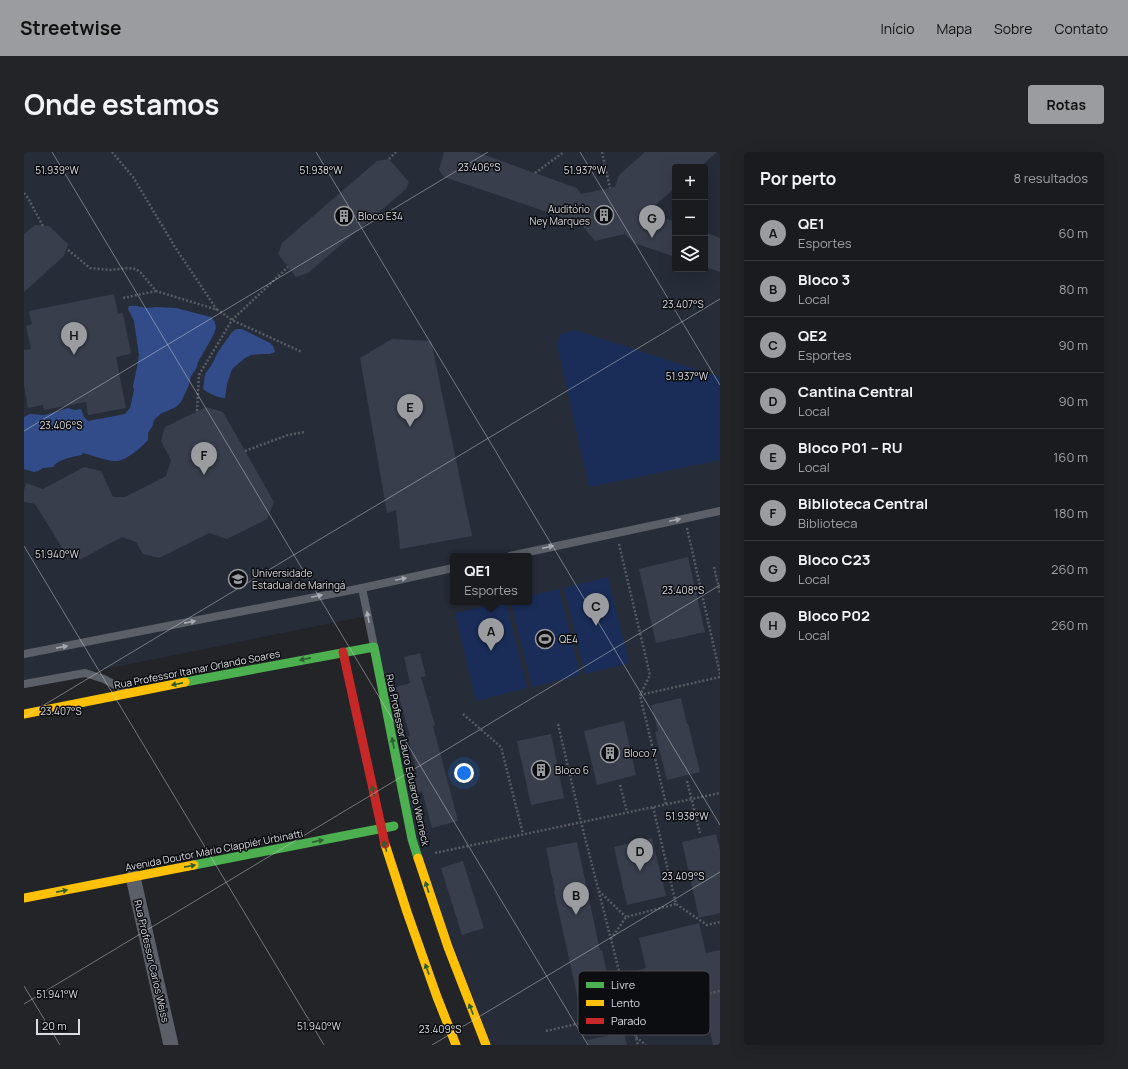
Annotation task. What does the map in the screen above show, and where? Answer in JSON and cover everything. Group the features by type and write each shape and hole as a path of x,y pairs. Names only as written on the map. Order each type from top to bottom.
{"main road":[{"name":"Rua Professor Itamar Orlando Soares","path":"24,714 374,647"},
{"name":"Rua Professor Lauro Eduardo Werneck","path":"374,647 408,823 417,856 448,947 486,1045"},
{"path":"343,652 385,846 437,997 456,1045"},
{"name":"Avenida Doutor Mário Clappiér Urbinatti","path":"24,898 408,823"},
{"path":"444,967 448,947"},
{"path":"437,997 442,979"}],"street":[{"name":"Rua Professor Carlos Weiss","path":"133,877 171,1045"}],"lane":[{"path":"523,553 720,511"},
{"path":"24,654 362,588 450,569"},
{"name":"Rua Professor Lauro Eduardo Werneck","path":"362,588 374,647"},
{"path":"24,684 85,672 104,679 130,693"}],"path":[{"path":"112,152 133,177 175,248 218,310"},
{"path":"117,158 119,152"},
{"path":"389,159 396,152"},
{"path":"535,173 564,152"},
{"path":"602,152 610,188"},
{"path":"24,193 43,226"},
{"path":"68,250 90,268 110,270 128,268 136,269 142,273 156,290"},
{"path":"197,411 199,375 232,320 288,267"},
{"path":"122,298 156,290 218,310 232,320 302,352"},
{"path":"245,451 288,435 305,432"},
{"path":"685,518 720,674"},
{"path":"616,532 650,675 640,695 666,804"},
{"path":"714,567 720,593"},
{"path":"640,695 720,677"},
{"path":"463,714 501,746 523,834"},
{"path":"558,724 619,971"},
{"path":"687,781 700,832"},
{"path":"620,785 627,812"},
{"path":"417,856 720,793"},
{"path":"653,807 676,904 707,925 720,922"},
{"path":"598,890 626,917"},
{"path":"611,939 626,917 676,904"},
{"path":"710,993 720,991"},
{"path":"546,1031 578,1024"},
{"path":"636,1037 638,1045"},
{"path":"636,1037 646,1045"}],"shaded area":[{"name":"Universidade Estadual de Maringá","path":"24,152 720,152 720,1045 491,1045 421,860 372,615 24,686"},
{"path":"129,306 146,308 176,308 211,317 215,322 216,328 213,336 191,376 189,385 181,402 176,407 160,414 154,420 148,433 148,440 130,456 121,460 113,461 83,453 82,455 62,460 53,467 43,468 34,472 24,469 24,417 30,414 45,415 68,408 75,410 81,409 84,417 88,421 125,414 130,408 139,355 134,321 128,309"},
{"path":"236,329 242,329 270,343 275,352 270,354 251,355 232,369 227,384 225,398 210,394 203,389 205,374 218,352 232,332"},
{"path":"575,330 720,377 720,460 589,487 557,344 561,334"},
{"path":"608,577 629,663 585,674 564,588"},
{"name":"QE4","path":"559,589 580,675 532,687 512,605 532,605 532,595"},
{"path":"488,605 507,605 527,688 476,701 455,613"}],"building":[{"path":"444,152 476,152 577,188 581,194 615,187 619,175 645,152 717,152 703,164 672,164 672,191 647,212 672,221 672,256 634,243 625,234 595,241 576,218 571,220 444,177 439,170"},
{"name":"Bloco E34","path":"389,159 409,182 406,189 308,273 296,277 278,254 282,243 377,161"},
{"path":"35,225 49,226 68,244 64,256 24,292 24,234"},
{"path":"708,233 720,238 720,272 708,268"},
{"path":"114,294 118,314 123,313 131,354 116,357 126,408 88,415 86,402 44,410 43,405 28,408 24,385 24,350 31,349 26,326 32,324 29,311"},
{"path":"392,339 431,341 472,536 400,549 396,510 387,513 360,358"},
{"path":"206,407 223,412 274,502 267,519 227,539 209,533 159,558 143,554 136,542 122,537 81,559 66,554 35,504 24,502 24,490 26,483 43,489 84,467 101,471 113,497 125,497 166,476 171,460 161,441 165,427"},
{"path":"688,557 705,632 656,643 639,569"},
{"path":"420,653 426,676 421,677 435,725 433,726 458,821 432,828 422,791 417,793 412,774 417,773 408,737 410,736 396,687 410,683 404,657"},
{"path":"681,698 700,772 667,780 655,732 658,731 651,705"},
{"name":"Bloco 7","path":"624,721 636,775 597,785 584,731"},
{"name":"Bloco 6","path":"551,734 564,798 531,805 517,741"},
{"path":"716,834 720,850 720,913 699,918 682,842"},
{"path":"652,838 666,896 627,905 614,847"},
{"path":"577,842 600,951 602,950 607,971 578,971 578,999 554,891 546,848"},
{"path":"463,861 484,928 462,935 441,868"},
{"path":"699,923 706,953 720,950 720,1045 713,1045 710,1031 710,971 636,971 646,968 639,938"},
{"path":"610,1035 625,1035 627,1045 588,1045 587,1040"}],"traffic: fast":[{"path":"185,682 374,647 412,839 418,858"},
{"path":"194,865 394,826"}],"traffic: slow":[{"path":"24,714 185,682"},
{"path":"385,844 437,997 456,1045"},
{"path":"418,858 448,947 486,1045"},
{"path":"24,898 194,865"}],"traffic: jam":[{"path":"343,652 385,844"}],"place":[{"name":"Auditório Ney Marques","path":"604,215"},
{"name":"Bloco E34","path":"344,216"},
{"name":"Bloco C23","path":"652,238"},
{"name":"Bloco P02","path":"74,355"},
{"name":"Bloco P01 – RU","path":"410,427"},
{"name":"Biblioteca Central","path":"204,475"},
{"name":"Universidade Estadual de Maringá","path":"238,579"},
{"name":"QE2","path":"596,626"},
{"name":"QE4","path":"545,639"},
{"name":"QE1","path":"491,651"},
{"name":"Bloco 7","path":"610,753"},
{"name":"Bloco 6","path":"541,770"},
{"name":"Cantina Central","path":"640,871"},
{"name":"Bloco 3","path":"576,915"}]}
